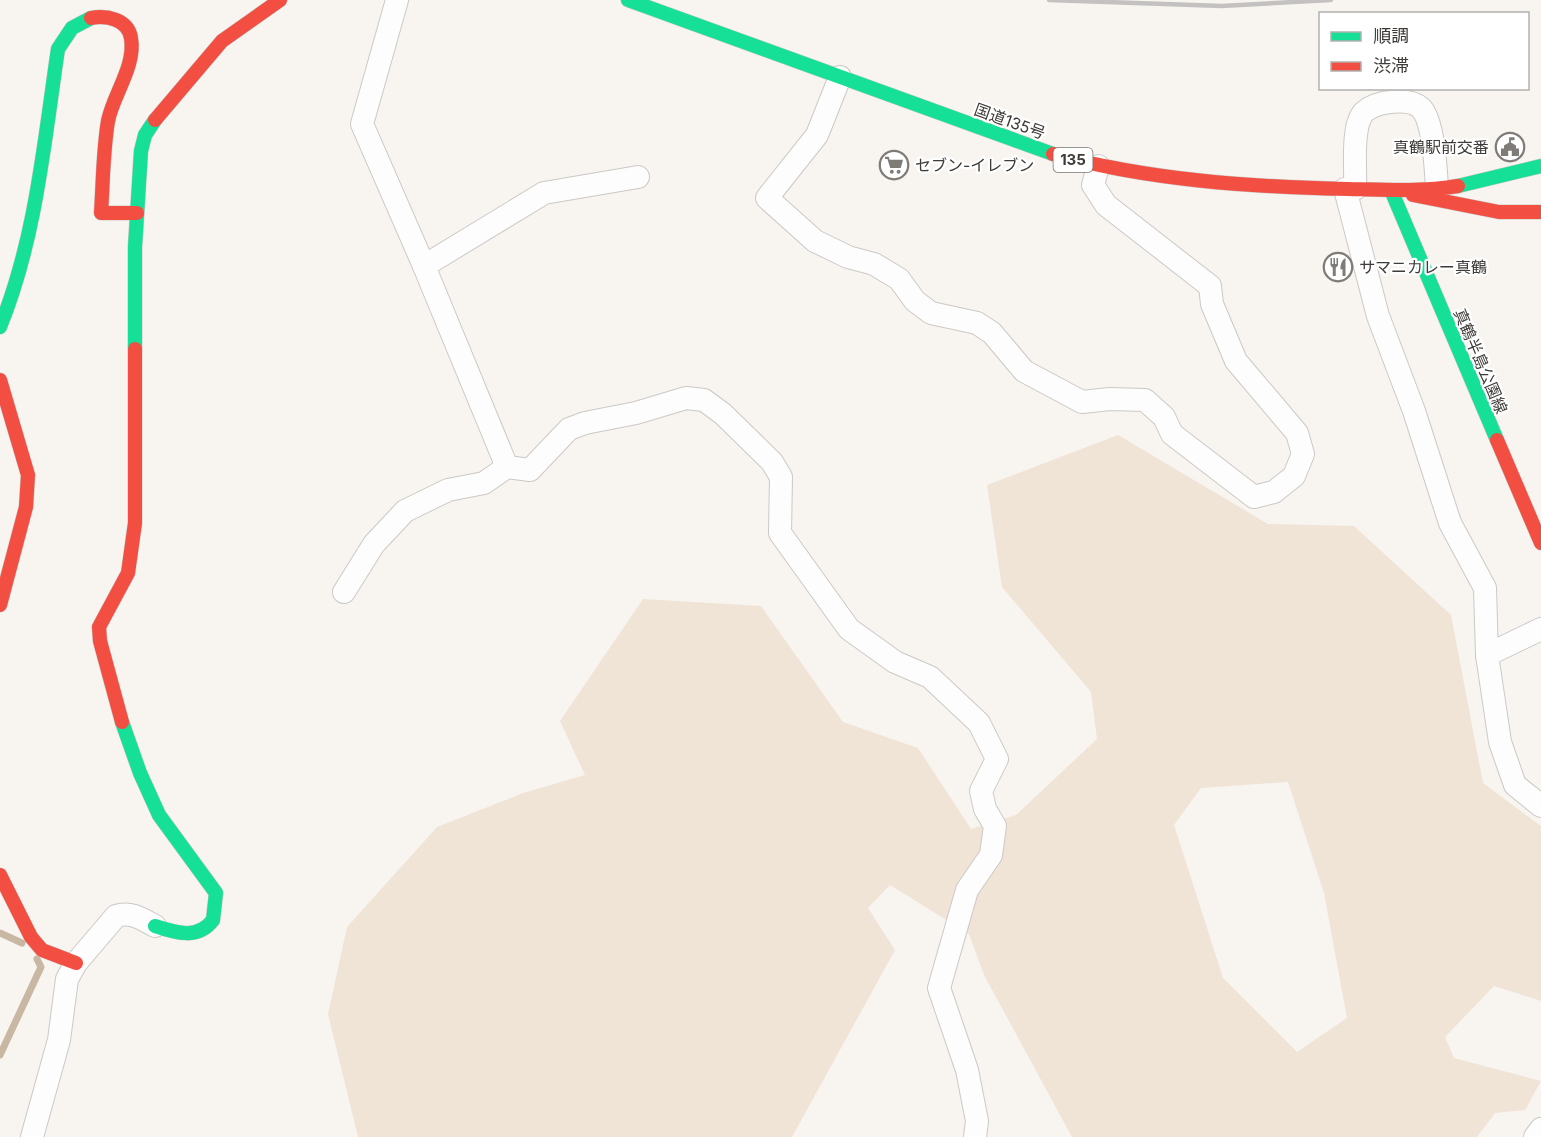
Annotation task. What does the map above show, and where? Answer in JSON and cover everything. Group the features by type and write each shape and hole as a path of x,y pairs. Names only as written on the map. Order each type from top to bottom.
{"main road":[{"path":"155,926 178,935 202,931 212,921 216,893 160,816 140,773 122,723 100,640 99,627 128,573 135,523 137,213 141,151 145,135 155,119 222,41 280,0"},
{"name":"国道135号","path":"628,0 1033,148 1098,166 1155,176 1261,187 1391,190 1437,189 1473,184 1541,166"},
{"path":"0,327 16,287 32,224 58,49 66,31 94,17 107,16 122,22 131,34 132,52 108,118 100,213 137,213"},
{"path":"1391,190 1499,212 1541,212"},
{"name":"真鶴半島公園線","path":"1391,190 1541,543"},
{"path":"0,380 28,475 26,507 0,605"},
{"path":"0,875 31,937 42,950 76,963"}],"street":[{"path":"396,0 362,124 424,266 507,467"},
{"path":"840,77 817,135 767,198 815,241 848,258 874,264 898,279 915,301 931,313 977,323 992,333 1024,371 1082,402 1110,399 1145,400 1164,417 1172,434 1254,497 1274,492 1294,476 1303,454 1297,433 1236,361 1212,304 1210,286 1106,205 1093,185 1098,166"},
{"path":"1437,189 1435,157 1421,108 1405,101 1379,105 1364,113 1357,129 1350,189 1378,316 1414,411 1450,523 1485,588 1487,655 1500,742 1515,785 1541,806"},
{"path":"424,266 544,193 638,177"},
{"path":"344,592 374,544 405,511 448,490 484,483 507,467 530,470 569,429 686,398 704,400 723,414 772,462 781,477 780,533 849,629 894,662 930,677 979,723 997,759 981,791 985,809 995,826 991,855 967,890 939,988 967,1070 976,1121 975,1137"},
{"path":"1487,655 1541,629"},
{"path":"32,1137 59,1041 67,979 76,963 116,916 125,913 135,915 155,926"},
{"path":"1535,1137 1541,1129"}],"shaded area":[{"path":"1118,435 1268,524 1354,526 1451,615 1483,783 1541,826 1541,1001 1494,986 1445,1037 1454,1058 1541,1081 1525,1110 1495,1113 1477,1137 1072,1137 984,975 969,934 890,885 868,908 895,950 792,1137 358,1137 328,1014 347,927 437,827 523,793 585,775 560,721 643,599 761,606 843,722 918,748 971,829 1016,815 1097,739 1091,692 1002,587 987,485","holes":["1288,782 1324,893 1347,1018 1297,1052 1223,978 1174,825 1201,788"]}],"waterway":[{"path":"0,933 22,943"},
{"path":"0,1055 41,967 37,959"}],"railway":[{"path":"1049,0 1222,6 1331,0"}],"traffic: fast":[{"path":"628,0 1053,154"},
{"path":"0,327 12,293 30,225 43,155 58,49 72,28 91,18"},
{"path":"135,349 135,247 141,151 145,135 155,120"},
{"path":"1458,186 1541,166"},
{"path":"1391,190 1497,440"},
{"path":"122,722 140,773 159,815 216,893 213,920 201,930 186,933 155,926"}],"traffic: jam":[{"path":"155,120 222,41 280,0"},
{"path":"91,18 109,18 126,26 131,38 132,49 127,70 108,121 101,213 137,213"},
{"path":"1053,154 1162,176 1236,184 1390,190 1458,186"},
{"path":"1413,195 1499,212 1541,212"},
{"path":"122,722 100,641 99,627 128,573 135,523 135,349"},
{"path":"0,380 28,475 26,507 0,605"},
{"path":"1497,440 1541,543"},
{"path":"0,875 31,937 42,950 76,963"}],"place":[{"name":"真鶴駅前交番","path":"1510,147"},
{"name":"セブン-イレブン","path":"894,165"},
{"name":"サマニカレー真鶴","path":"1338,267"}]}
